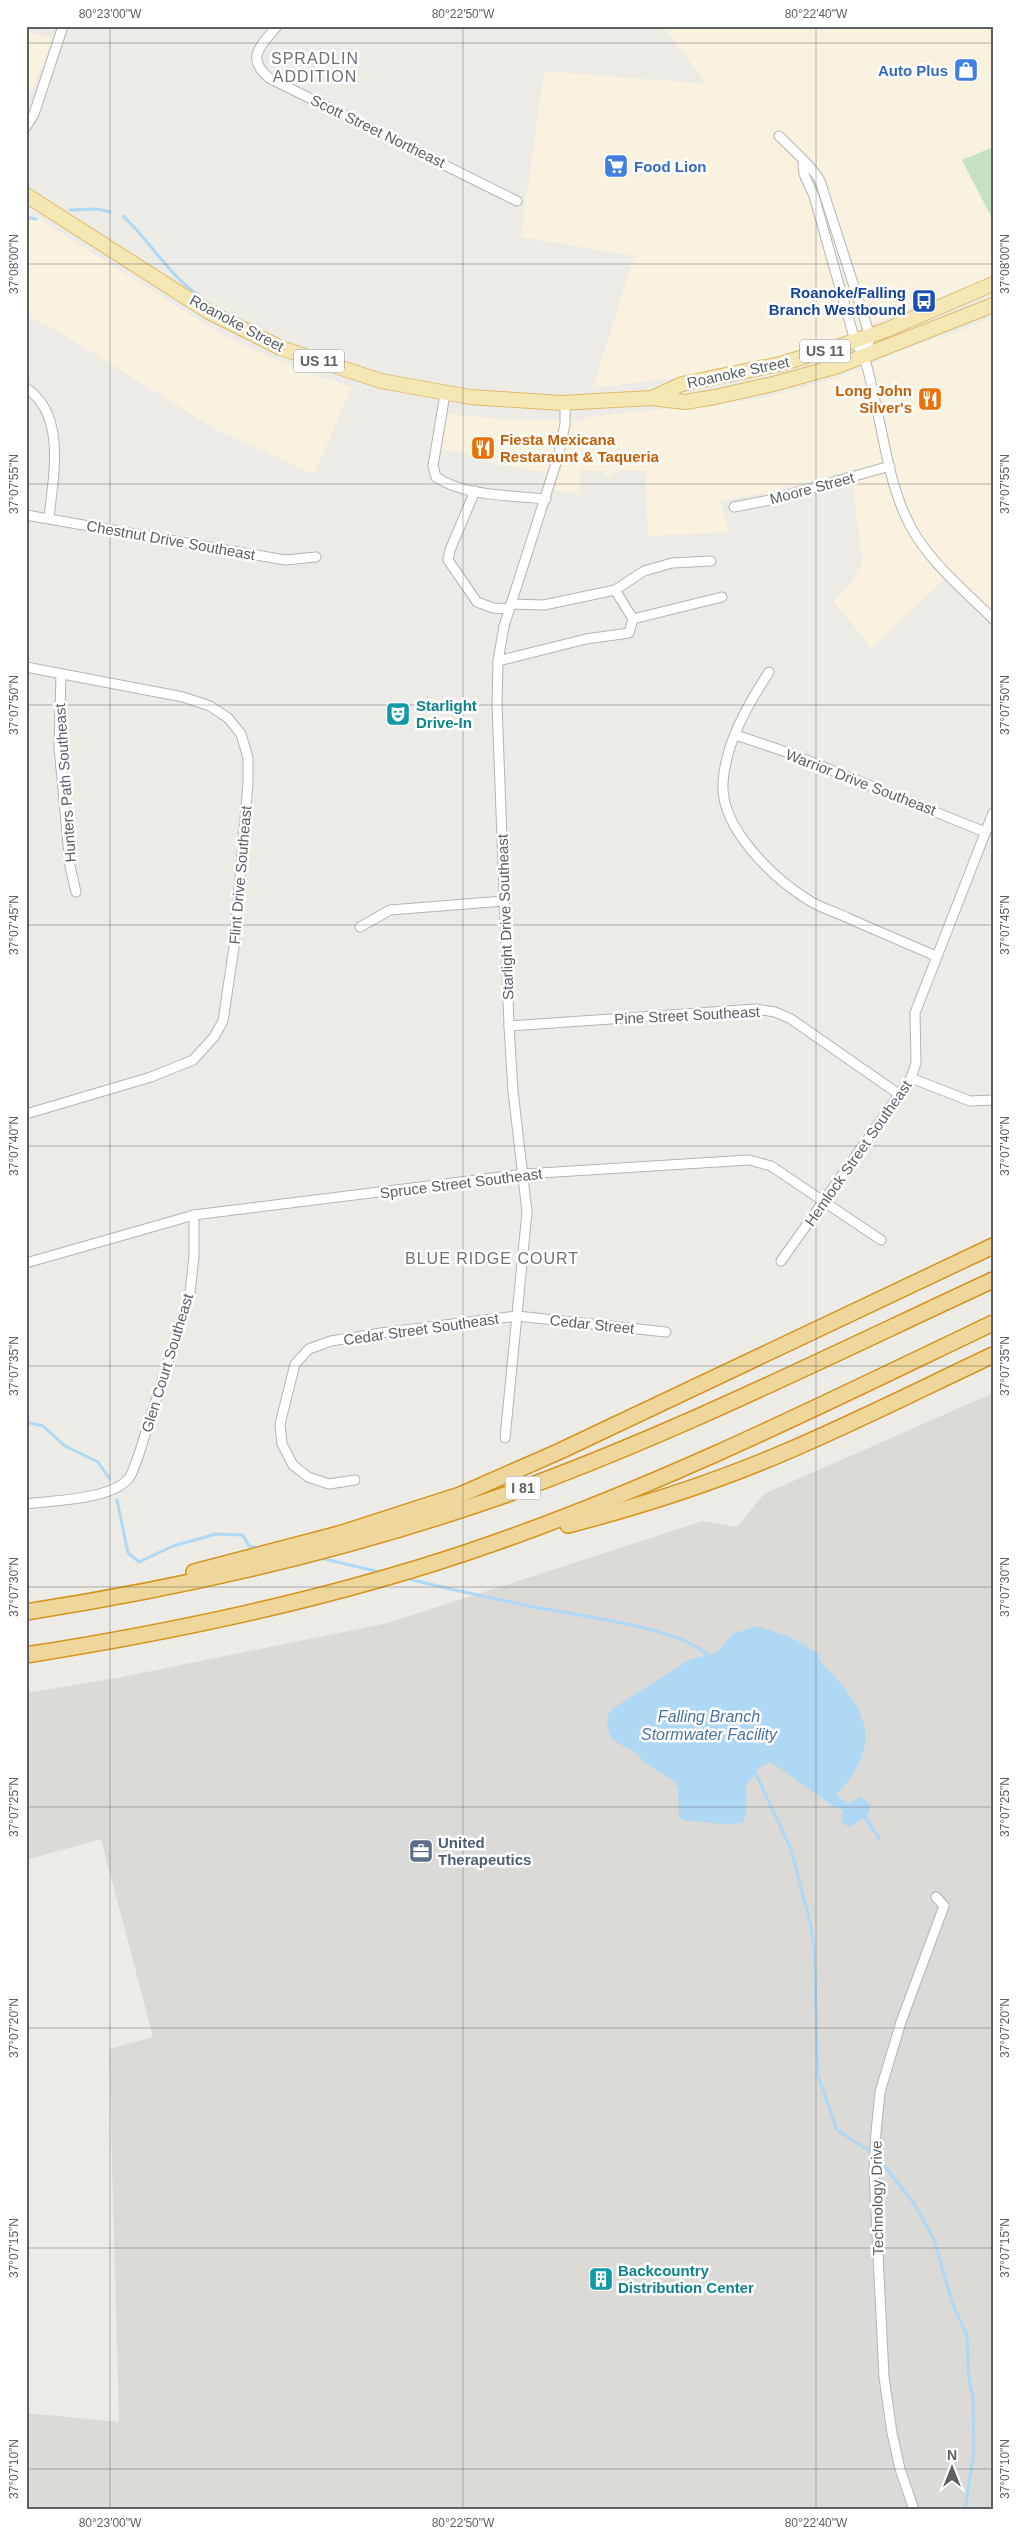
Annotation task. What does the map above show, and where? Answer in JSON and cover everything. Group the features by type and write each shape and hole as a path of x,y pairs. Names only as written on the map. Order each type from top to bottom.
{"highway":[{"path":"87,1603 339,1534 460,1495 558,1452 993,1246"},
{"name":"I 81","path":"26,1612 87,1603 184,1584 318,1552 391,1532 504,1495 642,1441 993,1280"},
{"path":"496,1543 695,1464 993,1323"},
{"path":"26,1655 149,1634 252,1613 366,1583 496,1543 637,1506 734,1473 830,1431 993,1355"}],"main road":[{"name":"Roanoke Street","path":"26,195 209,312 282,348 355,374 445,394 502,401 565,403 651,398 685,402 715,397 774,384 865,357 993,305"},
{"name":"Roanoke Street","path":"651,398 682,384 780,364 870,336 993,284"}],"street":[{"path":"26,127 34,114 63,26"},
{"name":"Scott Street Northeast","path":"277,26 259,49 256,58 259,69 269,78 517,201"},
{"path":"779,136 804,163 814,169 820,181 870,336 865,357"},
{"path":"804,163 804,174 814,196 855,341 865,357 890,466 904,514 913,532 938,563 993,619"},
{"path":"26,388 42,402 51,421 54,459 49,518"},
{"path":"445,394 433,466 436,478 446,484 476,491 546,499"},
{"name":"Starlight Drive Southeast","path":"506,1438 527,1212 513,1091 509,1026 497,704 498,661 504,626 559,454 565,424 565,403"},
{"name":"Moore Street","path":"734,507 770,500 890,466"},
{"path":"476,491 450,550 448,560 477,602 493,608 544,605 615,590 644,571 672,563 711,561"},
{"name":"Chestnut Drive Southeast","path":"26,516 49,518 285,560 316,557"},
{"path":"498,661 586,639 629,633 633,619 615,590"},
{"path":"633,619 722,598"},
{"name":"Flint Drive Southeast","path":"26,667 183,697 210,706 228,718 241,734 248,758 248,783 234,947 223,1021 214,1037 193,1060 150,1077 26,1114"},
{"path":"769,672 755,693 726,759 722,785 726,808 737,830 767,868 810,901 936,956"},
{"name":"Hunters Path Southeast","path":"61,674 59,747 70,866 76,892"},
{"name":"Warrior Drive Southeast","path":"736,735 789,753 985,832"},
{"name":"Hemlock Street Southeast","path":"781,1261 825,1202 911,1078 916,1063 914,1013 993,813"},
{"path":"360,927 390,910 504,901"},
{"name":"Pine Street Southeast","path":"509,1026 756,1009 775,1012 791,1019 900,1095"},
{"path":"911,1078 970,1101 993,1100"},
{"name":"Spruce Street Southeast","path":"26,1263 194,1215 524,1174 749,1160 771,1166 881,1240"},
{"name":"Glen Court Southeast","path":"26,1504 98,1494 115,1489 129,1478 138,1458 190,1293 194,1256 194,1215"},
{"name":"Cedar Street","path":"517,1316 666,1332"},
{"name":"Cedar Street Southeast","path":"355,1480 328,1484 308,1477 293,1465 282,1444 280,1424 295,1364 309,1349 332,1341 381,1332 517,1316"},
{"name":"Technology Drive","path":"914,2510 900,2469 886,2396 874,2171 880,2092 902,2022 944,1906 936,1897"}],"shaded area":[{"path":"663,26 993,26 993,147 962,161 993,220 993,276 825,343 786,356 698,375 593,388 634,256 521,237 544,71 707,84"},
{"path":"26,31 53,39 26,106"},
{"path":"26,211 218,332 258,352 314,375 352,387 314,474 215,429 48,325 26,316"},
{"path":"993,317 993,612 953,571 872,648 833,601 852,582 862,563 851,470 766,493 720,500 729,532 648,536 645,470 614,471 614,476 605,476 604,471 581,470 579,494 552,490 557,475 477,460 464,453 441,449 448,414 497,419 579,421 587,417 760,399 840,377 913,346 962,330"},
{"path":"993,1393 993,2510 26,2510 26,2413 119,2422 109,2049 153,2037 101,1839 26,1860 26,1693 117,1678 388,1623 703,1521 737,1527 764,1494"}],"green space":[{"path":"993,147 993,220 962,160"}],"water":[{"name":"Falling Branch Stormwater Facility","path":"757,1626 790,1637 819,1654 819,1660 848,1693 858,1708 864,1724 865,1740 862,1757 852,1775 836,1795 849,1804 859,1797 870,1804 870,1811 867,1816 880,1837 880,1842 863,1818 850,1827 843,1824 841,1818 843,1811 834,1807 771,1762 761,1767 746,1785 746,1810 742,1823 720,1824 684,1820 679,1817 678,1788 672,1780 642,1761 638,1754 617,1743 610,1736 607,1726 608,1715 615,1707 689,1660 719,1651 732,1634"}],"waterway":[{"path":"70,210 98,209 110,212"},
{"path":"123,216 177,277 198,295"},
{"path":"26,217 36,219"},
{"path":"26,1422 43,1426 65,1446 98,1462 109,1478"},
{"path":"117,1500 128,1553 139,1562 173,1546 216,1534 243,1535 249,1546 260,1548"},
{"path":"320,1558 384,1573"},
{"path":"405,1578 534,1607 653,1630 695,1646 708,1656"},
{"path":"754,1770 790,1847 809,1917 814,1947 817,2073 837,2130 876,2155 915,2205 934,2240 953,2305 967,2336 969,2380 973,2397 974,2450 965,2510"}],"place":[{"name":"Auto Plus","path":"966,70"},
{"name":"Food Lion","path":"616,166"},
{"name":"Roanoke/Falling Branch Westbound","path":"924,301"},
{"name":"Long John Silver's","path":"930,399"},
{"name":"Fiesta Mexicana Restaraunt & Taqueria","path":"483,448"},
{"name":"Starlight Drive-In","path":"398,714"},
{"name":"United Therapeutics","path":"421,1851"},
{"name":"Backcountry Distribution Center","path":"601,2279"}],"district":[{"name":"SPRADLIN ADDITION","path":"315,67"},
{"name":"BLUE RIDGE COURT","path":"492,1258"}]}
